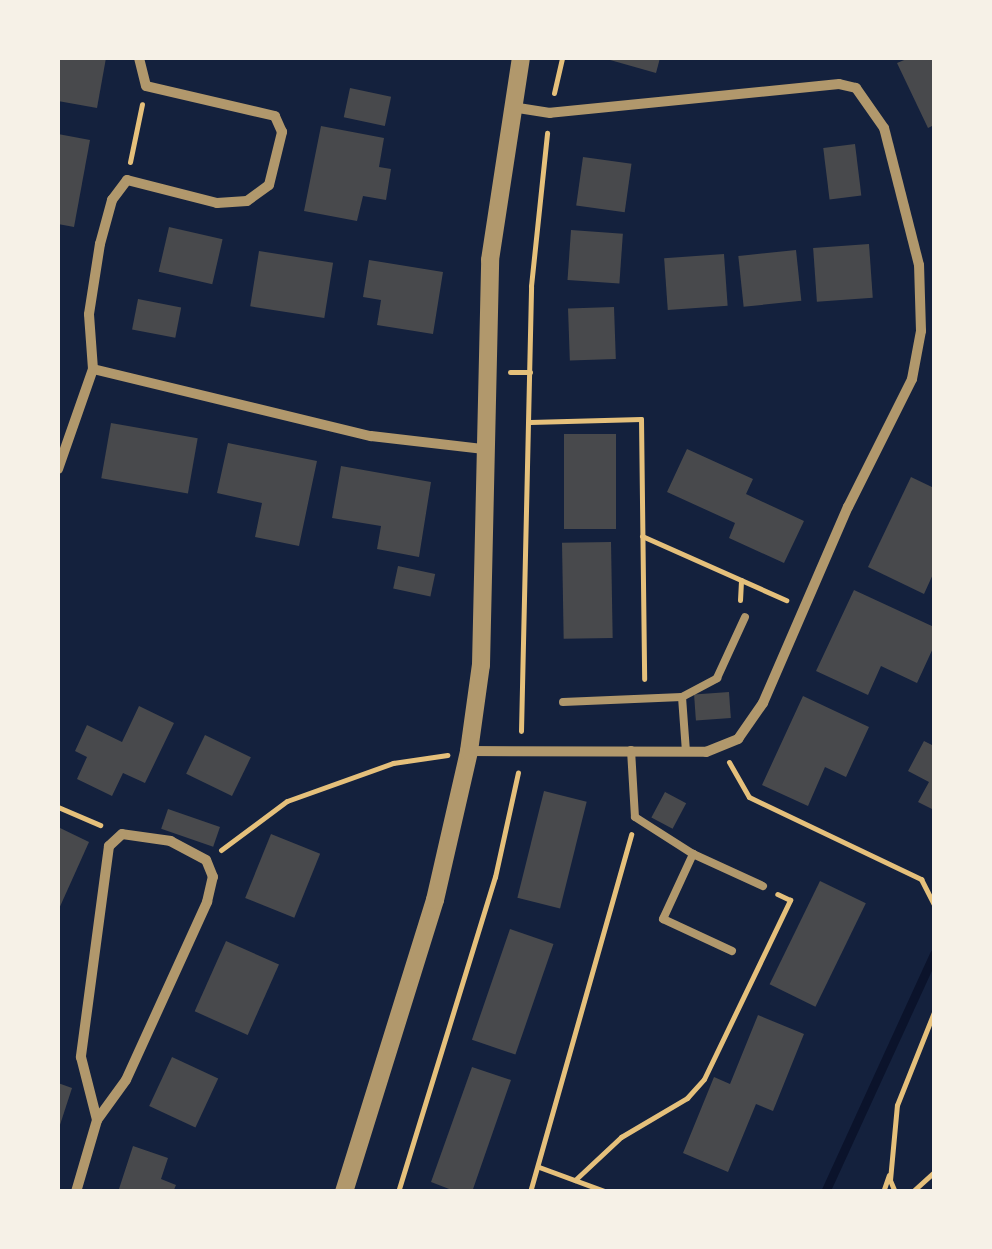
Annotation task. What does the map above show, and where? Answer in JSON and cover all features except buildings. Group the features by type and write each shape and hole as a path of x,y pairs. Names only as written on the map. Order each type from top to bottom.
{"street":[{"path":"58,468 93,368 90,314 100,244 112,200 126,180 217,203 247,202 269,185 282,132 275,116 146,86 139,58"},
{"path":"344,1192 435,900 469,751 481,665 490,260 520,58"},
{"path":"469,751 725,749 763,703 912,378 922,330 918,265 884,128 856,88 839,84 550,113 510,107"},
{"path":"93,368 371,436 484,450"},
{"path":"76,1192 96,1120 126,1080 207,902 214,877 206,860 171,841 122,834 109,846 81,1058 96,1120"}],"lane":[{"path":"563,702 682,697 717,678 745,617"},
{"path":"682,697 686,752"},
{"path":"631,750 636,817 693,854 763,886"},
{"path":"693,854 664,919 732,950"}],"path":[{"path":"126,180 146,86"},
{"path":"507,372 530,372"},
{"path":"530,422 642,419 644,698"},
{"path":"642,536 804,608"},
{"path":"725,749 749,797 921,879 934,905"},
{"path":"206,860 288,801 393,763 469,751"},
{"path":"58,807 122,834"},
{"path":"530,1192 636,817"},
{"path":"576,1180 621,1137 687,1098 704,1078 790,900 763,886"},
{"path":"884,1192 891,1170 897,1105 934,1012"},
{"path":"539,1167 608,1192"},
{"path":"891,1170 896,1192"},
{"path":"912,1192 934,1172"}],"waterway":[{"path":"825,1192 934,954"}]}
